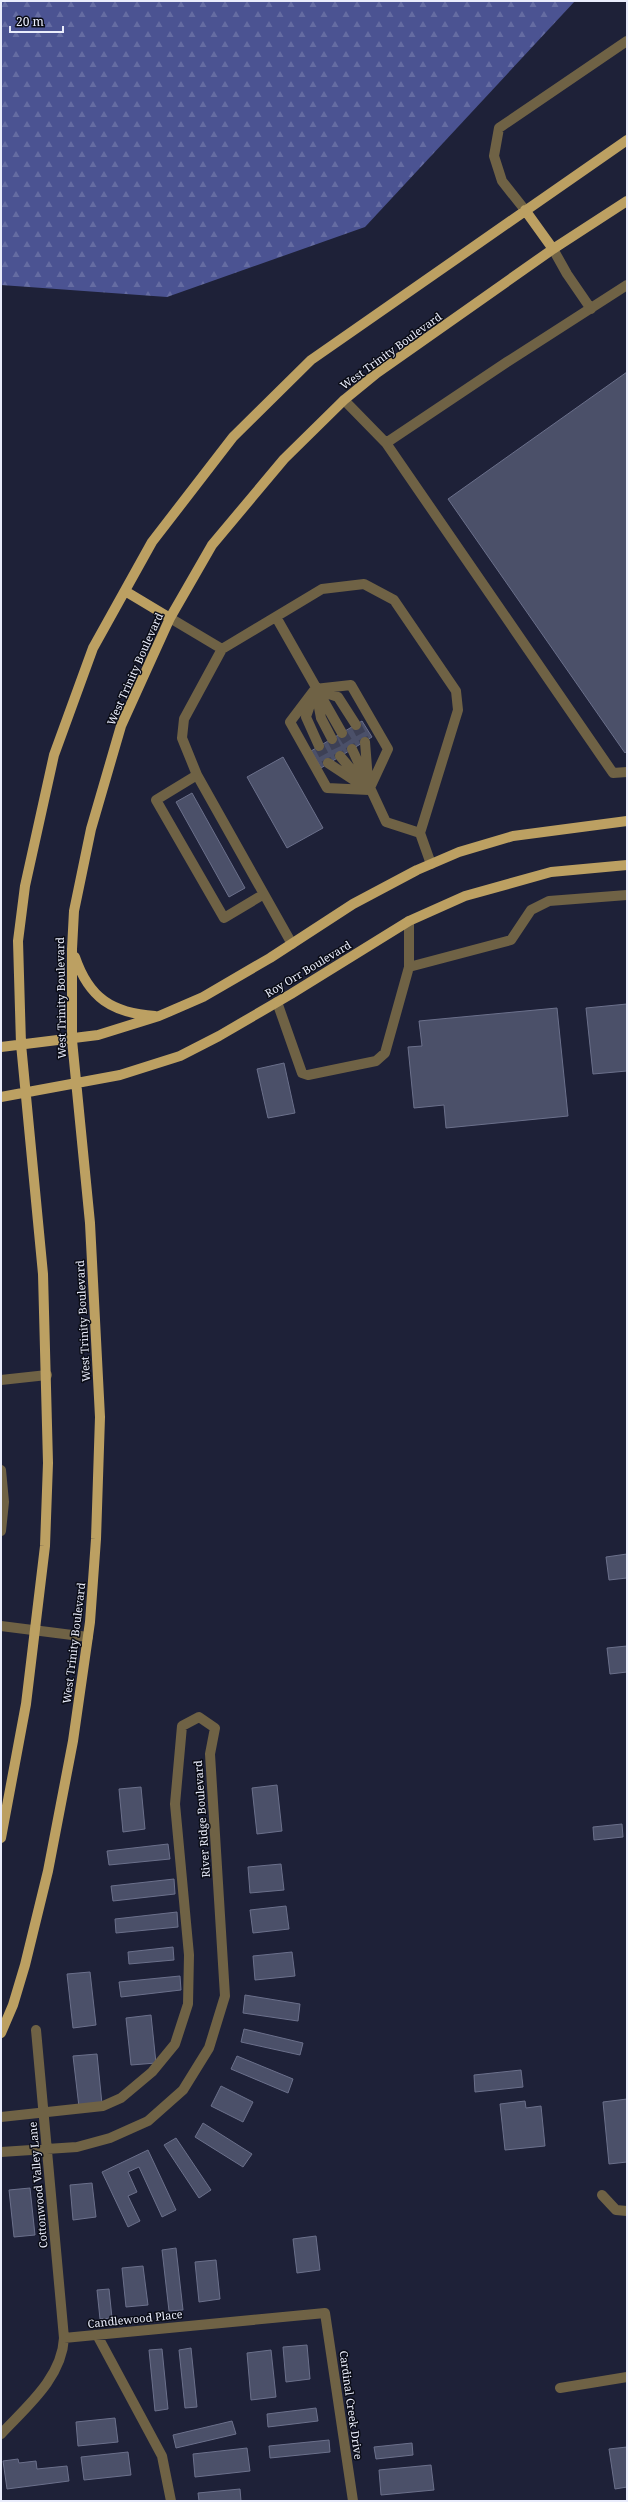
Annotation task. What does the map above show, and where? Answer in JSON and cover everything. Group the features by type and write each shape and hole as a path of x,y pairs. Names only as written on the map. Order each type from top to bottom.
{"main road":[{"path":"1,1838 26,1704 44,1546 48,1456 47,1375 43,1274 21,1044 18,941 24,886 54,755 93,648 152,542 233,437 312,360 627,140"},
{"name":"West Trinity Boulevard","path":"1,2033 13,2005 31,1944 48,1871 66,1781 88,1637 96,1545 100,1417 90,1223 72,1040 72,949 74,911 91,829 121,726 170,618 212,545 284,459 344,400 377,373 553,249 627,201"},
{"path":"525,210 553,249"},
{"path":"125,591 170,618"},
{"path":"1,1047 72,1040 113,1032 159,1016 203,997 292,944 353,904 431,864 459,852 513,836 627,820"},
{"name":"Roy Orr Boulevard","path":"1,1098 120,1075 180,1056 277,1002 410,921 465,896 550,872 627,865"},
{"path":"72,949 80,973 93,992 111,1006 131,1014 159,1016"}],"street":[{"path":"525,210 502,180 494,156 499,128 627,41"},
{"path":"553,249 567,274 591,309"},
{"path":"386,443 507,362 627,285"},
{"path":"344,400 386,443 613,773 627,772"},
{"path":"292,944 198,775 182,738 184,719 222,649 322,589 364,584 394,600 456,691 458,710 420,833 431,864"},
{"path":"276,617 315,689 342,733"},
{"path":"170,618 222,649"},
{"path":"351,685 388,749 369,790 327,788 290,722 315,689 351,685"},
{"path":"315,689 338,697 356,725"},
{"path":"315,689 321,718 332,739"},
{"path":"315,689 306,717 319,746"},
{"path":"364,742 369,790"},
{"path":"352,750 369,790 386,822 420,833"},
{"path":"340,756 369,790"},
{"path":"328,763 369,790"},
{"path":"198,775 156,800 224,918 264,894"},
{"path":"409,967 511,940 531,910 549,901 627,895"},
{"path":"277,1002 302,1073 308,1075 376,1061 385,1052 409,967 410,921"},
{"path":"1,1380 47,1375"},
{"path":"1,1470 4,1502 1,1530"},
{"path":"1,1626 35,1629 88,1637"},
{"name":"River Ridge Boulevard","path":"1,2117 103,2106 120,2098 152,2072 175,2044 188,2004 189,1955 175,1804 178,1757 182,1726 199,1717 214,1728 210,1754 225,1996 209,2048 183,2090 148,2121 110,2138 77,2147 1,2152"},
{"name":"Cottonwood Valley Lane","path":"36,2030 64,2338"},
{"path":"602,2195 616,2210 627,2212"},
{"name":"Candlewood Place","path":"64,2338 325,2312"},
{"name":"Cardinal Creek Drive","path":"325,2312 353,2501"},
{"path":"97,2335 162,2456 171,2501"},
{"path":"1,2434 46,2385 64,2351 64,2338"},
{"path":"560,2388 627,2377"}],"green space":[{"path":"1,1 575,1 365,227 167,297 1,285"}],"building":[{"path":"627,372 627,751 625,753 448,499"},
{"path":"362,721 372,737 321,768 311,751"},
{"path":"283,757 323,828 287,848 247,777"},
{"path":"192,793 245,888 229,897 176,802"},
{"path":"627,1004 627,1071 593,1074 586,1008"},
{"path":"557,1008 568,1116 446,1128 444,1105 414,1108 408,1047 422,1046 419,1021"},
{"path":"284,1063 295,1113 268,1118 257,1069"},
{"path":"627,1554 627,1578 609,1580 606,1557"},
{"path":"627,1646 627,1672 610,1674 607,1648"},
{"path":"277,1785 282,1831 257,1834 252,1788"},
{"path":"141,1787 145,1829 123,1832 119,1789"},
{"path":"622,1824 623,1837 594,1840 593,1827"},
{"path":"168,1844 170,1859 109,1865 107,1851"},
{"path":"281,1864 284,1890 250,1893 248,1867"},
{"path":"174,1879 175,1894 113,1901 111,1886"},
{"path":"286,1906 289,1929 253,1933 250,1910"},
{"path":"177,1912 178,1927 116,1933 115,1919"},
{"path":"173,1947 174,1960 129,1964 128,1952"},
{"path":"292,1952 295,1976 255,1980 253,1956"},
{"path":"90,1972 96,2025 73,2028 67,1974"},
{"path":"180,1976 181,1990 121,1997 119,1982"},
{"path":"245,1995 300,2004 298,2021 243,2013"},
{"path":"151,2015 156,2063 131,2065 126,2018"},
{"path":"244,2029 303,2043 300,2055 241,2042"},
{"path":"97,2054 102,2104 79,2107 73,2056"},
{"path":"237,2056 293,2079 288,2093 231,2069"},
{"path":"521,2070 523,2087 475,2092 474,2075"},
{"path":"221,2086 253,2102 243,2122 211,2106"},
{"path":"627,2099 627,2162 609,2164 603,2102"},
{"path":"525,2101 526,2108 541,2106 545,2146 505,2150 500,2104"},
{"path":"203,2123 252,2154 243,2167 195,2137"},
{"path":"176,2138 211,2190 199,2198 164,2145"},
{"path":"148,2150 176,2210 162,2217 139,2167 128,2172 137,2192 128,2196 140,2221 128,2227 102,2172"},
{"path":"92,2183 96,2217 73,2220 70,2185"},
{"path":"30,2188 35,2235 14,2237 9,2190"},
{"path":"316,2236 320,2270 297,2273 293,2239"},
{"path":"176,2248 183,2310 169,2311 162,2250"},
{"path":"216,2260 220,2299 199,2302 195,2262"},
{"path":"143,2266 148,2305 126,2307 122,2268"},
{"path":"109,2289 112,2318 100,2319 97,2290"},
{"path":"307,2345 310,2379 286,2382 283,2347"},
{"path":"191,2348 197,2407 185,2408 179,2350"},
{"path":"162,2349 168,2409 155,2411 149,2350"},
{"path":"271,2350 276,2397 251,2400 247,2353"},
{"path":"316,2408 318,2421 268,2427 267,2414"},
{"path":"115,2418 118,2442 78,2446 76,2422"},
{"path":"232,2421 236,2434 176,2448 173,2435"},
{"path":"329,2440 330,2452 270,2458 269,2446"},
{"path":"412,2443 413,2455 376,2459 374,2447"},
{"path":"627,2447 627,2487 615,2489 609,2449"},
{"path":"247,2448 250,2471 195,2477 193,2454"},
{"path":"128,2452 131,2475 84,2480 81,2457"},
{"path":"18,2459 19,2463 36,2461 37,2469 67,2466 69,2481 7,2489 3,2461"},
{"path":"431,2465 434,2490 381,2495 379,2470"},
{"path":"240,2489 241,2501 199,2501 198,2493"}],"tunnel":[{"path":"356,725 365,742"},
{"path":"342,733 352,749"},
{"path":"332,739 340,756"},
{"path":"319,746 328,763"}]}
